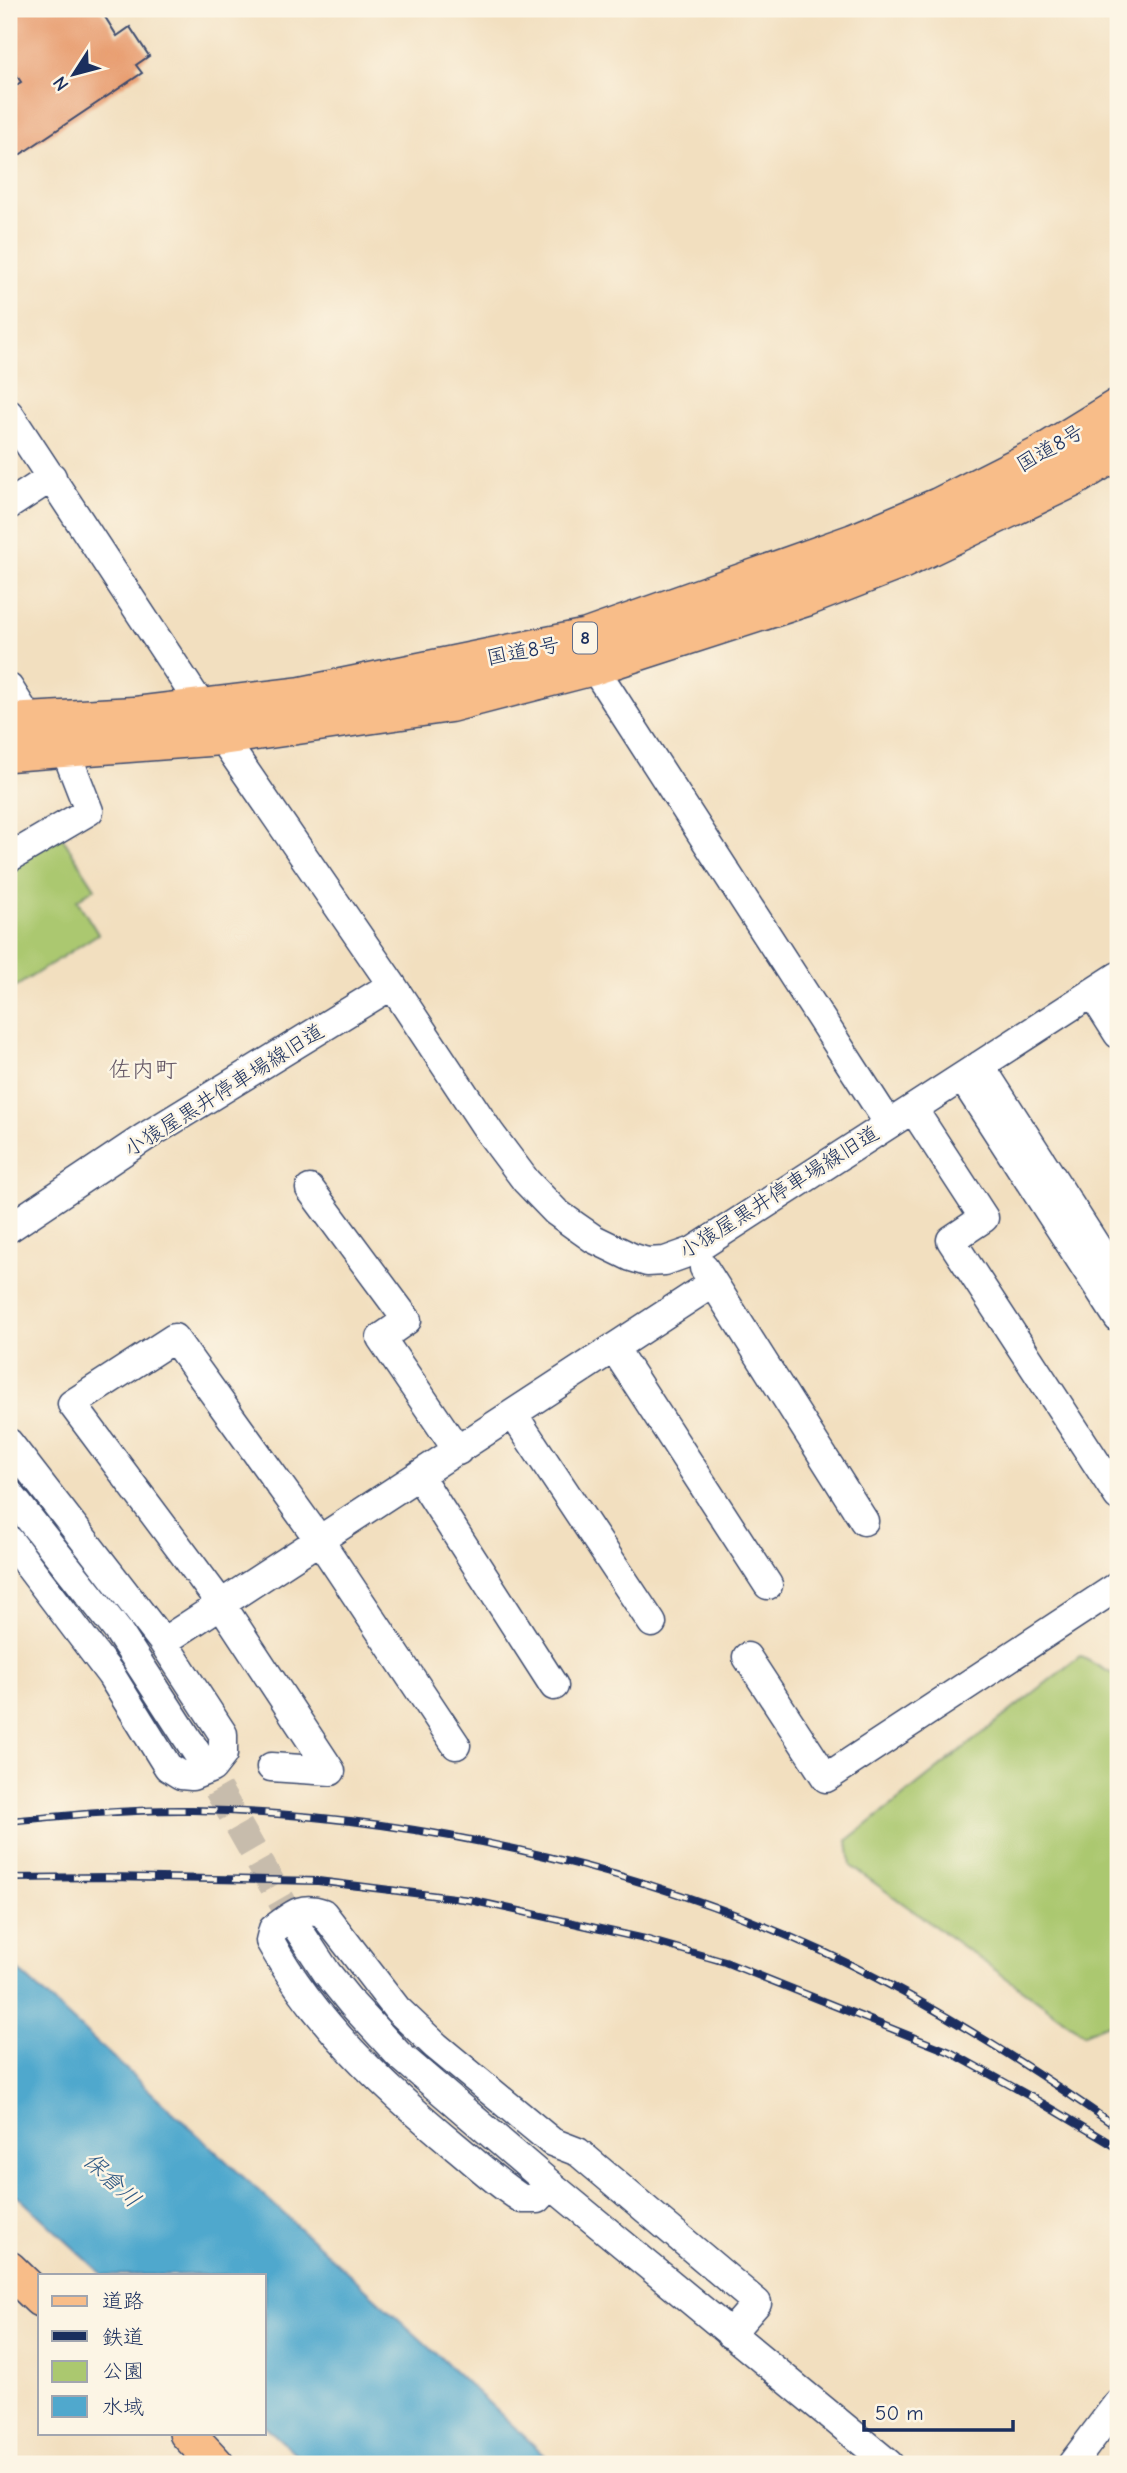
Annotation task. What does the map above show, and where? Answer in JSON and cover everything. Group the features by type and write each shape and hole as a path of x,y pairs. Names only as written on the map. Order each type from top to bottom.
{"highway":[{"name":"国道8号","path":"20,722 134,716 212,723 300,696 587,638 854,543 939,507 1040,456 1118,408"},
{"name":"国道8号","path":"9,752 65,749 212,723 450,703 593,666 806,597 901,561 1072,478 1118,450"}],"main road":[{"path":"9,2269 38,2297"},
{"path":"188,2434 216,2464"}],"street":[{"path":"9,414 212,723 392,985"},
{"path":"9,505 52,477"},
{"path":"593,666 901,1116 984,1218 951,1240 1118,1496"},
{"path":"9,688 20,722"},
{"path":"9,858 89,811 65,749"},
{"name":"小猿屋黒井停車場線旧道","path":"9,1228 145,1138 392,985 490,1133 526,1181 556,1212 594,1239 631,1257 647,1262 665,1261 693,1251 1118,976"},
{"path":"1092,993 1118,1034"},
{"path":"971,1071 1118,1280"},
{"path":"971,1071 1118,1318"},
{"path":"310,1189 407,1320 381,1338 458,1451"},
{"path":"693,1251 864,1521"},
{"path":"163,1642 713,1283"},
{"path":"271,1767 331,1771 221,1604 72,1404 174,1338 320,1541 456,1745"},
{"path":"614,1348 768,1585"},
{"path":"513,1414 653,1623"},
{"path":"9,1443 163,1642 223,1734 223,1754 212,1768 192,1776 181,1775 168,1767 111,1675 9,1540"},
{"path":"419,1476 554,1686"},
{"path":"9,1493 118,1631 197,1753"},
{"path":"747,1657 826,1778 1118,1586"},
{"path":"551,2185 538,2199 522,2199 446,2138 385,2084 305,1995 270,1941 273,1929 299,1910 311,1909 323,1913 397,2008 436,2046 552,2142 578,2152 757,2303 730,2334"},
{"path":"296,1926 327,1973 374,2030 398,2054 551,2185 889,2464"},
{"path":"1072,2464 1118,2403"}],"green space":[{"path":"62,837 95,888 77,900 98,934 9,991 9,868"},
{"path":"1080,1656 1118,1677 1118,2020 1084,2034 851,1866 848,1840"}],"water":[{"name":"保倉川","path":"9,1962 554,2464 307,2464 266,2427 266,2274 102,2274 9,2188"}],"building":[{"path":"9,9 100,9 117,36 130,27 149,56 136,65 142,73 9,162 9,90 21,82 9,64"}],"tunnel":[{"path":"197,1753 296,1926"}],"railway":[{"path":"9,1821 146,1810 272,1814 353,1821 434,1833 595,1869 674,1893 824,1952 975,2034 1118,2128"},
{"path":"9,1878 318,1881 470,1900 645,1939 725,1962 950,2052 1118,2148"}],"district":[{"name":"佐内町","path":"143,1069"}]}
